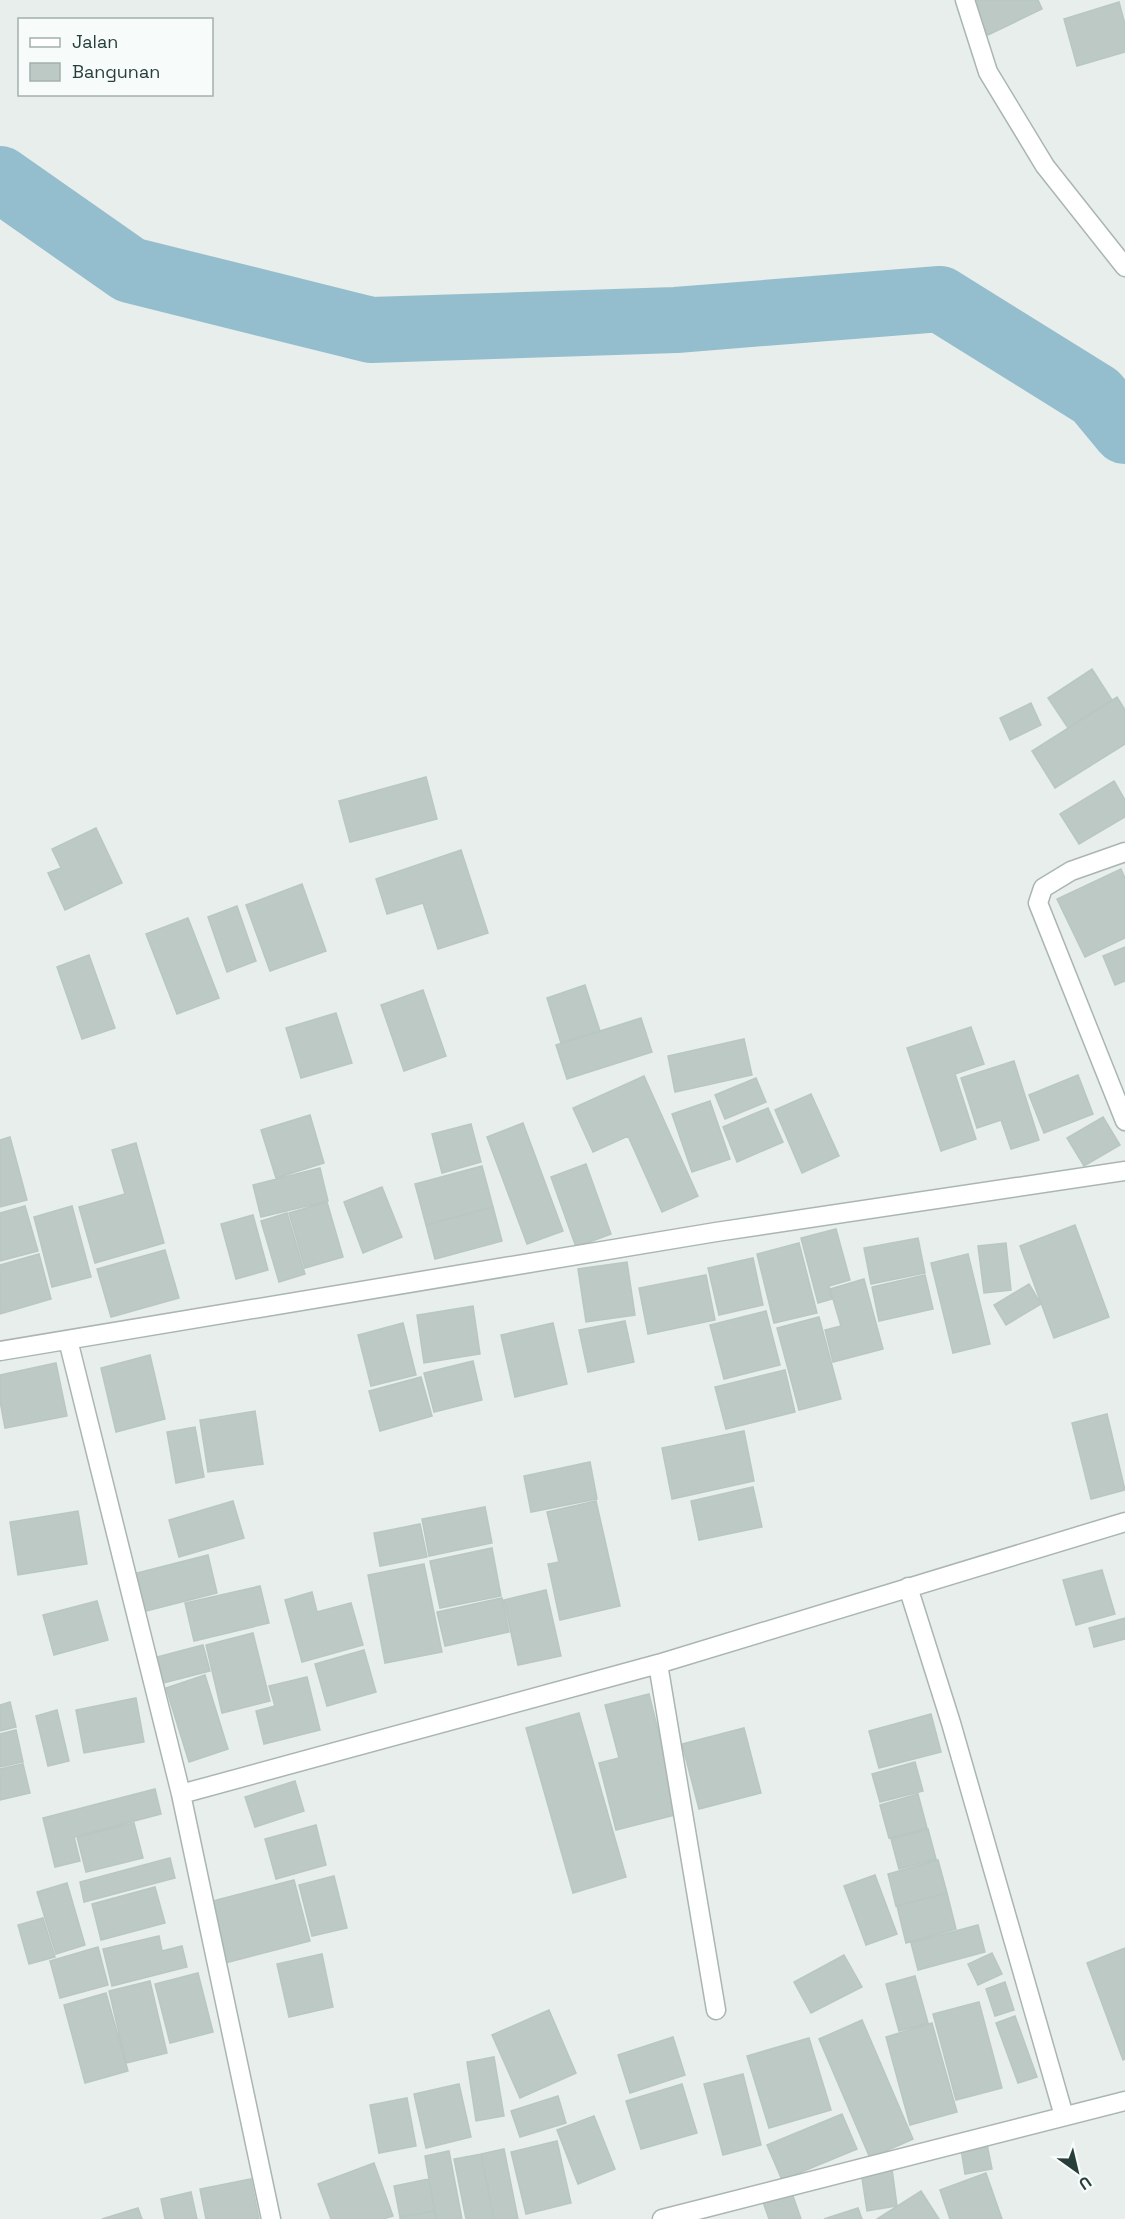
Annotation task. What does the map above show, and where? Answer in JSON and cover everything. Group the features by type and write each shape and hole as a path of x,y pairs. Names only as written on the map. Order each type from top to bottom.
{"street":[{"path":"965,0 988,72 1045,166 1125,267"},
{"path":"1125,852 1071,871 1043,888 1038,903 1125,1121"},
{"path":"0,1351 716,1232 1125,1171"},
{"path":"68,1340 181,1794 271,2219"},
{"path":"181,1794 658,1664 1125,1522"},
{"path":"908,1587 951,1723 1064,2116"},
{"path":"658,1664 717,2010"},
{"path":"662,2219 1125,2101"}],"building":[{"path":"971,0 1038,0 1042,9 988,35"},
{"path":"1119,2 1125,24 1125,52 1077,66 1064,19"},
{"path":"1092,669 1112,700 1068,728 1048,698"},
{"path":"1117,697 1125,710 1125,744 1055,788 1032,751"},
{"path":"1031,703 1041,725 1010,740 1000,718"},
{"path":"426,777 437,819 350,842 339,801"},
{"path":"1114,781 1125,800 1125,817 1079,844 1060,814"},
{"path":"96,828 122,883 65,910 48,873 61,868 52,849"},
{"path":"461,850 488,933 438,949 423,903 387,914 376,879"},
{"path":"1121,869 1125,878 1125,938 1085,957 1057,899"},
{"path":"302,884 326,951 270,971 246,905"},
{"path":"237,906 256,961 227,972 208,917"},
{"path":"188,918 219,998 177,1014 146,934"},
{"path":"1125,947 1125,981 1115,985 1103,956"},
{"path":"89,955 115,1028 82,1039 57,967"},
{"path":"585,985 600,1031 561,1043 547,998"},
{"path":"423,990 446,1056 404,1071 381,1005"},
{"path":"336,1013 352,1063 301,1078 286,1028"},
{"path":"641,1018 652,1052 567,1079 556,1045"},
{"path":"971,1027 984,1064 955,1074 976,1139 941,1151 907,1048"},
{"path":"744,1039 752,1075 675,1092 668,1056"},
{"path":"1014,1061 1039,1140 1011,1149 1001,1120 977,1128 961,1078"},
{"path":"1078,1075 1093,1114 1044,1133 1029,1095"},
{"path":"644,1076 698,1196 662,1212 628,1136 593,1152 573,1108"},
{"path":"756,1078 766,1102 725,1119 715,1095"},
{"path":"811,1094 839,1156 802,1173 775,1110"},
{"path":"710,1101 730,1159 692,1172 672,1114"},
{"path":"768,1108 783,1142 737,1162 723,1127"},
{"path":"310,1115 324,1163 276,1178 261,1130"},
{"path":"1103,1117 1120,1145 1084,1166 1067,1138"},
{"path":"523,1123 563,1231 527,1244 487,1137"},
{"path":"471,1124 481,1162 442,1173 432,1134"},
{"path":"10,1137 27,1200 0,1207 0,1140"},
{"path":"136,1143 164,1243 95,1263 79,1207 125,1194 112,1150"},
{"path":"586,1164 611,1234 576,1247 551,1177"},
{"path":"482,1166 493,1207 426,1225 415,1184"},
{"path":"320,1168 328,1201 261,1217 253,1185"},
{"path":"382,1187 402,1237 363,1253 344,1202"},
{"path":"327,1202 343,1257 305,1268 289,1213"},
{"path":"25,1206 38,1251 0,1261 0,1213"},
{"path":"72,1206 91,1277 52,1287 34,1217"},
{"path":"493,1207 502,1241 435,1259 426,1225"},
{"path":"287,1213 305,1274 279,1282 261,1221"},
{"path":"253,1215 268,1270 236,1279 221,1224"},
{"path":"1075,1225 1109,1317 1054,1338 1020,1246"},
{"path":"836,1229 850,1280 829,1286 832,1299 818,1303 801,1238"},
{"path":"918,1238 925,1273 871,1284 864,1248"},
{"path":"799,1243 817,1313 774,1323 757,1254"},
{"path":"1006,1243 1011,1290 984,1293 978,1246"},
{"path":"165,1250 179,1298 111,1317 97,1269"},
{"path":"39,1254 51,1299 0,1314 0,1265"},
{"path":"968,1254 990,1344 953,1353 931,1263"},
{"path":"753,1258 763,1305 719,1315 708,1268"},
{"path":"627,1262 635,1315 586,1322 578,1269"},
{"path":"706,1275 715,1320 648,1334 639,1288"},
{"path":"925,1275 933,1309 879,1321 872,1287"},
{"path":"864,1279 883,1349 833,1362 825,1330 841,1326 830,1289"},
{"path":"1029,1284 1041,1304 1006,1325 994,1305"},
{"path":"473,1306 480,1354 424,1363 417,1315"},
{"path":"766,1311 780,1365 724,1379 710,1325"},
{"path":"819,1317 841,1399 799,1410 777,1328"},
{"path":"625,1321 634,1362 588,1372 579,1330"},
{"path":"403,1323 416,1375 371,1386 358,1335"},
{"path":"553,1323 567,1384 515,1397 501,1335"},
{"path":"150,1355 165,1419 116,1432 101,1368"},
{"path":"473,1361 482,1400 434,1412 424,1373"},
{"path":"56,1363 67,1416 5,1428 0,1401 0,1375"},
{"path":"785,1370 795,1412 726,1429 715,1387"},
{"path":"421,1377 432,1416 380,1431 369,1391"},
{"path":"255,1411 263,1464 208,1472 200,1420"},
{"path":"1107,1414 1125,1490 1091,1499 1072,1423"},
{"path":"195,1427 204,1477 176,1483 167,1432"},
{"path":"744,1431 754,1481 672,1499 662,1448"},
{"path":"590,1462 597,1499 531,1512 524,1476"},
{"path":"753,1487 762,1527 699,1540 691,1501"},
{"path":"233,1501 244,1538 179,1557 169,1520"},
{"path":"596,1501 620,1606 560,1620 548,1564 559,1562 547,1512"},
{"path":"485,1507 492,1543 429,1556 422,1519"},
{"path":"78,1511 87,1564 18,1575 10,1522"},
{"path":"420,1524 427,1557 380,1566 374,1533"},
{"path":"492,1548 501,1596 440,1608 430,1561"},
{"path":"208,1555 217,1593 142,1612 133,1574"},
{"path":"424,1564 442,1652 385,1663 368,1575"},
{"path":"1102,1570 1115,1614 1076,1625 1063,1580"},
{"path":"260,1586 269,1623 194,1641 185,1603"},
{"path":"546,1590 561,1656 518,1665 504,1600"},
{"path":"312,1592 317,1612 351,1603 363,1645 302,1662 285,1600"},
{"path":"502,1598 509,1632 445,1646 437,1612"},
{"path":"97,1601 108,1640 54,1655 43,1615"},
{"path":"1125,1618 1125,1639 1094,1647 1089,1628"},
{"path":"253,1633 270,1701 222,1713 206,1645"},
{"path":"203,1645 210,1671 163,1683 157,1657"},
{"path":"364,1650 376,1692 327,1706 315,1664"},
{"path":"205,1675 228,1749 189,1762 166,1688"},
{"path":"307,1677 320,1730 264,1744 256,1711 275,1706 269,1686"},
{"path":"649,1694 679,1814 616,1830 599,1763 619,1758 605,1705"},
{"path":"136,1698 144,1742 84,1753 76,1710"},
{"path":"10,1702 16,1727 0,1731 0,1705"},
{"path":"57,1710 69,1761 48,1766 36,1716"},
{"path":"579,1713 626,1877 573,1893 526,1728"},
{"path":"931,1714 941,1752 879,1768 869,1731"},
{"path":"744,1728 761,1793 699,1809 682,1744"},
{"path":"16,1730 23,1762 0,1767 0,1734"},
{"path":"915,1762 923,1791 880,1802 872,1774"},
{"path":"23,1764 30,1793 0,1800 0,1769"},
{"path":"295,1781 304,1811 255,1827 245,1797"},
{"path":"155,1789 161,1814 74,1837 80,1861 55,1867 43,1818"},
{"path":"918,1794 927,1828 889,1838 880,1805"},
{"path":"134,1823 143,1858 86,1872 77,1837"},
{"path":"316,1825 326,1865 276,1879 265,1839"},
{"path":"928,1829 936,1859 899,1869 891,1839"},
{"path":"170,1858 175,1878 84,1902 80,1882"},
{"path":"938,1860 947,1893 896,1906 888,1874"},
{"path":"875,1875 897,1934 866,1945 844,1886"},
{"path":"334,1876 347,1928 312,1936 299,1885"},
{"path":"294,1880 310,1941 225,1963 209,1902"},
{"path":"67,1883 85,1945 56,1954 37,1892"},
{"path":"155,1887 165,1923 101,1940 92,1904"},
{"path":"947,1893 956,1929 906,1943 897,1906"},
{"path":"43,1918 55,1957 29,1964 18,1925"},
{"path":"978,1925 985,1952 918,1970 911,1943"},
{"path":"159,1936 162,1951 182,1946 187,1967 112,1986 103,1949"},
{"path":"98,1947 108,1985 60,1998 50,1961"},
{"path":"1125,1948 1125,2059 1123,2060 1087,1963"},
{"path":"992,1953 1002,1974 978,1985 968,1964"},
{"path":"322,1954 333,2007 289,2017 277,1964"},
{"path":"844,1955 862,1987 811,2013 794,1982"},
{"path":"198,1973 213,2032 170,2043 155,1984"},
{"path":"915,1976 928,2023 899,2031 886,1984"},
{"path":"150,1981 167,2053 126,2063 109,1991"},
{"path":"1005,1982 1014,2010 995,2016 986,1989"},
{"path":"106,1993 128,2071 85,2083 64,2005"},
{"path":"979,2002 1002,2088 956,2100 933,2014"},
{"path":"549,2010 576,2073 520,2098 492,2035"},
{"path":"1015,2016 1037,2077 1018,2083 996,2023"},
{"path":"862,2020 913,2139 870,2158 819,2039"},
{"path":"932,2023 957,2112 910,2125 886,2037"},
{"path":"673,2037 685,2075 630,2093 618,2055"},
{"path":"809,2038 831,2110 769,2128 747,2056"},
{"path":"494,2057 504,2116 476,2121 467,2062"},
{"path":"743,2074 761,2145 723,2155 704,2084"},
{"path":"459,2084 471,2137 426,2148 414,2094"},
{"path":"682,2084 697,2133 641,2149 626,2101"},
{"path":"558,2096 566,2123 520,2137 511,2111"},
{"path":"407,2098 416,2146 379,2153 370,2105"},
{"path":"842,2114 857,2149 782,2180 767,2145"},
{"path":"594,2116 615,2169 578,2184 557,2130"},
{"path":"557,2141 571,2203 526,2214 511,2152"},
{"path":"987,2144 992,2169 965,2174 961,2149"},
{"path":"504,2149 518,2219 494,2219 481,2154"},
{"path":"449,2151 462,2219 436,2219 425,2156"},
{"path":"481,2154 494,2219 466,2219 454,2159"},
{"path":"374,2163 393,2216 383,2219 331,2219 318,2184"},
{"path":"892,2169 897,2206 867,2211 861,2172"},
{"path":"986,2173 1002,2219 950,2219 940,2190"},
{"path":"251,2179 259,2219 206,2219 200,2189"},
{"path":"429,2179 435,2211 400,2217 394,2186"},
{"path":"921,2191 939,2219 877,2219"},
{"path":"191,2192 197,2219 165,2219 161,2199"},
{"path":"792,2193 801,2219 769,2219 763,2202"},
{"path":"138,2208 142,2219 102,2219"},
{"path":"858,2208 862,2219 824,2219"},
{"path":"435,2211 436,2219 400,2219 400,2217"}],"waterway":[{"path":"0,179 130,270 371,330 676,320 940,299 1096,396 1125,431"}]}
